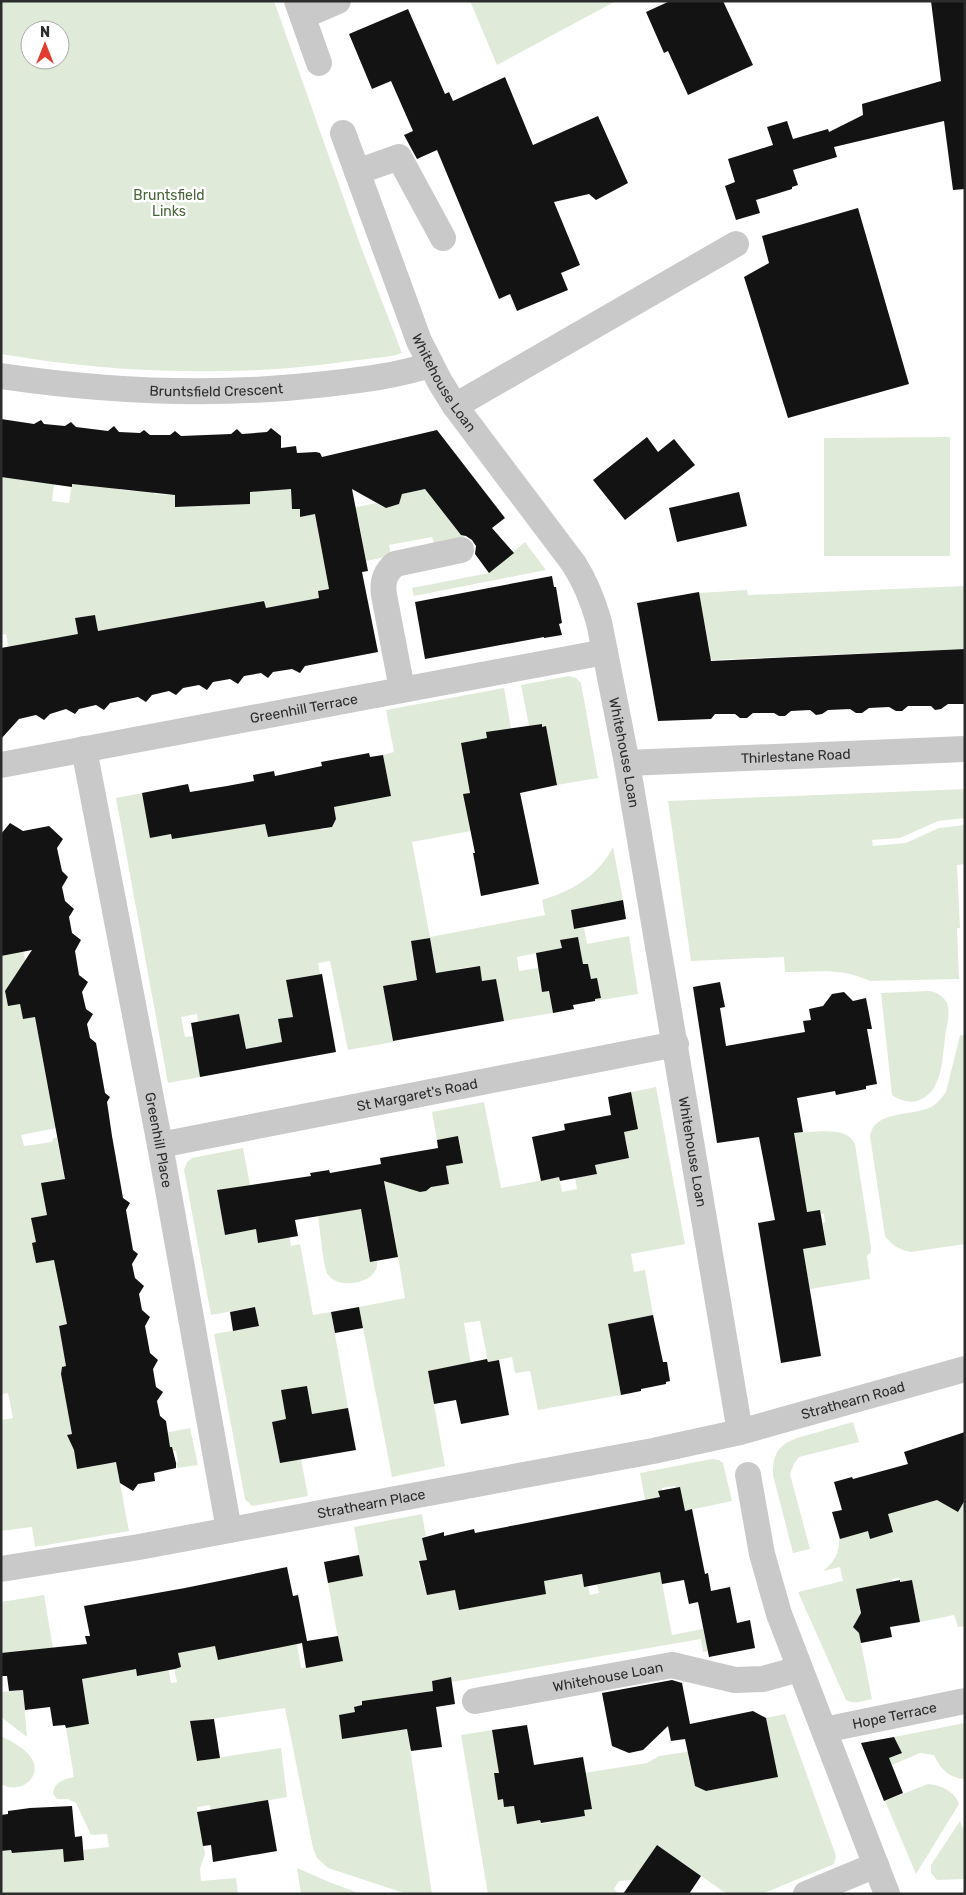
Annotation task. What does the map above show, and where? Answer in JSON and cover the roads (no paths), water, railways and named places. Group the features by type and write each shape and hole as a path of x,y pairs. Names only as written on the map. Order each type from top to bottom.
{"street":[{"path":"319,63 300,9 338,1"},
{"name":"Whitehouse Loan","path":"344,133 419,341 430,364 455,406 578,570 586,583 593,602 627,763 676,1044 740,1432"},
{"path":"357,172 399,157 443,238"},
{"path":"455,406 736,244"},
{"name":"Bruntsfield Crescent","path":"1,376 140,391 243,392 387,376 430,364"},
{"path":"402,689 382,585 384,577 395,564 461,550"},
{"name":"Greenhill Terrace","path":"1,765 605,652"},
{"name":"Greenhill Place","path":"84,749 160,1145 229,1530"},
{"name":"Thirlestane Road","path":"627,763 965,749"},
{"name":"St Margaret's Road","path":"160,1145 676,1044"},
{"name":"Strathearn Road","path":"740,1432 965,1369"},
{"name":"Strathearn Place","path":"1,1569 229,1530 653,1451 740,1432"},
{"path":"748,1476 767,1574 779,1614 798,1669 824,1730 887,1894"},
{"name":"Whitehouse Loan","path":"475,1701 672,1665 742,1680 770,1677 798,1669"},
{"name":"Hope Terrace","path":"824,1730 965,1701"},
{"path":"806,1894 876,1865"}],"park label":[{"name":"Bruntsfield Links","path":"169,204"}]}
